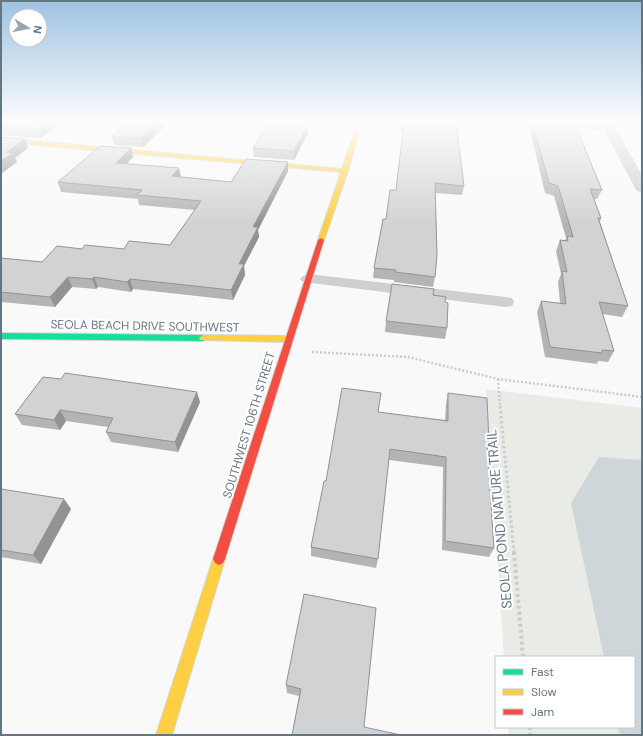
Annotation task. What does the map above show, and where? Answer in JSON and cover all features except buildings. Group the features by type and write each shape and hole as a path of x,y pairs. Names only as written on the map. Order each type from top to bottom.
{"street":[{"path":"182,156 345,171"},
{"name":"SOUTHWEST 106TH STREET","path":"164,735 288,339 349,156"},
{"path":"624,156 642,188"},
{"name":"SEOLA BEACH DRIVE SOUTHWEST","path":"1,336 288,339"}],"lane":[{"path":"308,279 506,302"}],"path":[{"path":"285,350 408,357 498,379 642,396"},
{"name":"SEOLA POND NATURE TRAIL","path":"498,379 523,656"}],"shaded area":[{"path":"486,389 642,408 642,735 509,735 508,728 635,728 635,656 504,656"},
{"path":"599,457 642,460 642,735 620,735 618,728 635,728 635,656 604,656 571,503"}],"traffic: fast":[{"path":"1,336 203,338"}],"traffic: slow":[{"path":"182,156 345,171"},
{"path":"321,240 349,156"},
{"path":"203,338 288,339"},
{"path":"164,735 219,559"}],"traffic: jam":[{"path":"219,559 321,240"}]}
